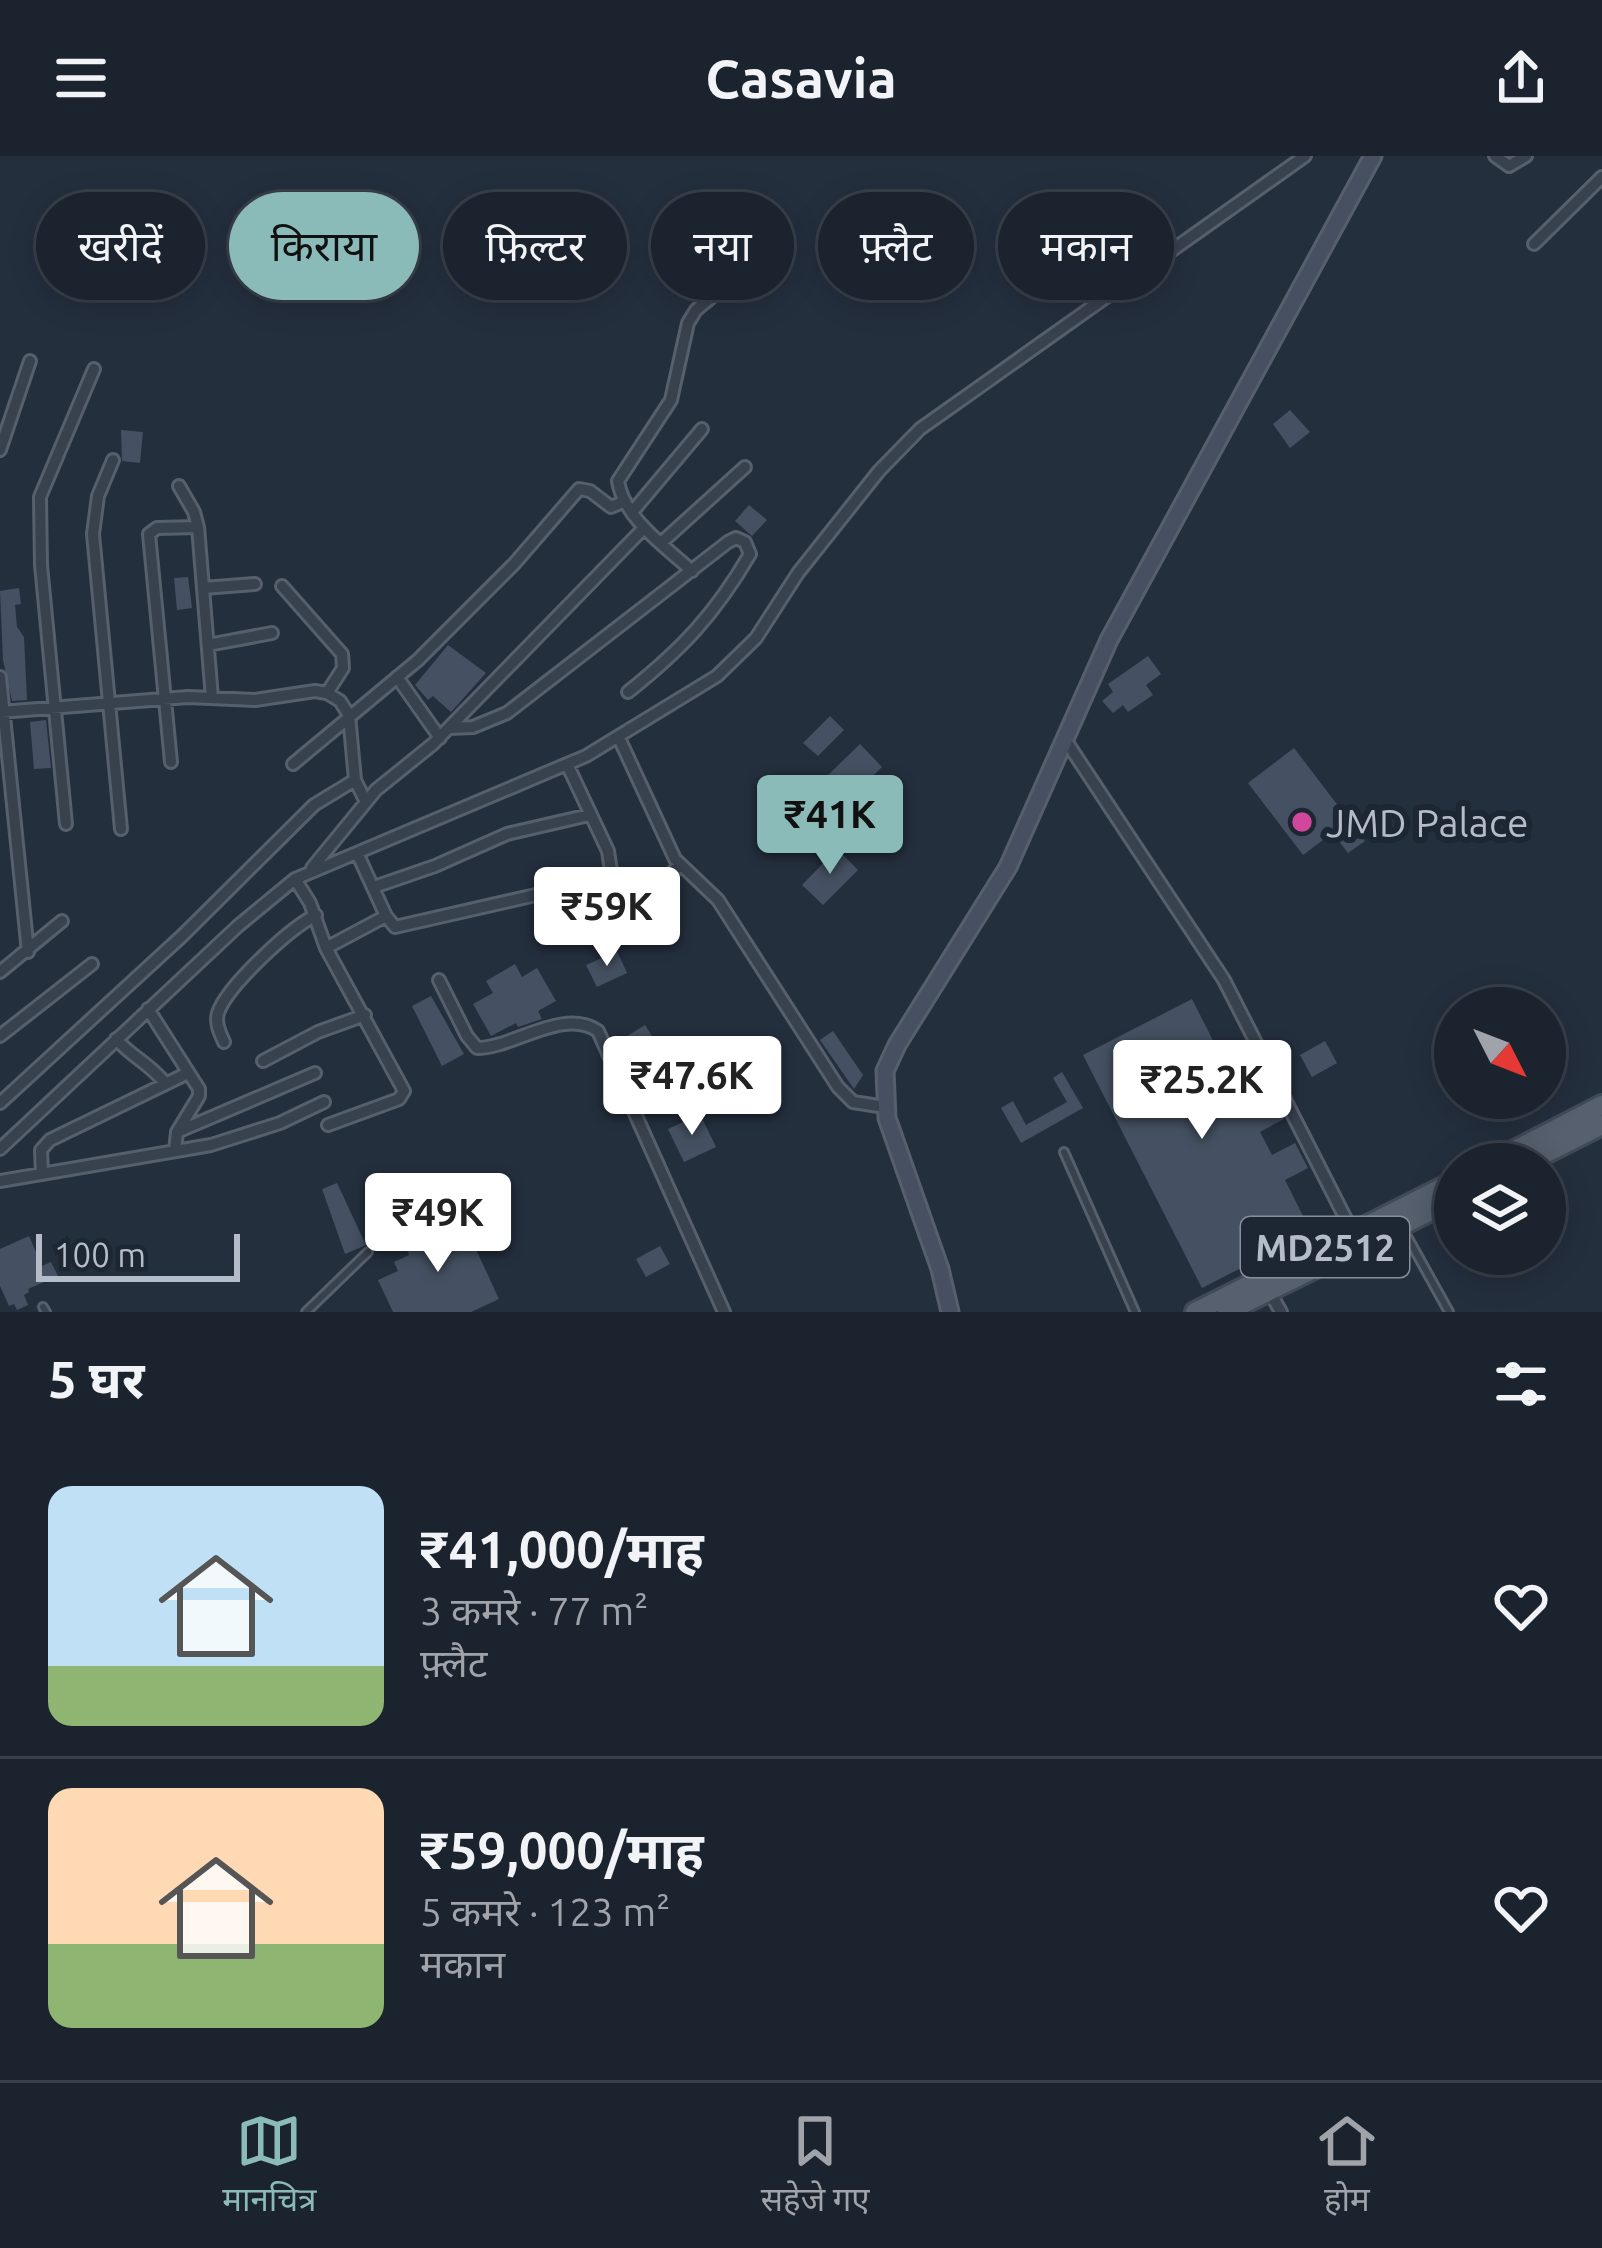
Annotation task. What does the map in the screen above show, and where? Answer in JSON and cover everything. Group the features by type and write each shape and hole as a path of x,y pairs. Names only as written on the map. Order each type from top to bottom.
{"main road":[{"path":"1529,1143 1602,1106"},
{"path":"1566,1143 1602,1125"},
{"name":"MD2512","path":"1196,1312 1434,1192"},
{"name":"MD2512","path":"1227,1312 1434,1210"}],"street":[{"path":"0,1149 295,879 568,764 692,694 756,638 798,573 879,471 943,410 1305,156"},
{"path":"950,1312 940,1269 897,1152 885,1107 885,1070 1008,867 1109,640 1373,156"},
{"path":"1496,156 1509,166 1526,156"},
{"path":"1534,244 1602,177"},
{"path":"692,571 644,528 618,481 670,400 688,322 707,300"},
{"path":"0,450 30,361"},
{"path":"66,824 41,565 40,497 94,369"},
{"path":"293,764 397,677 514,563 579,490 590,491 611,507 629,506 702,429"},
{"path":"113,460 98,496 93,535 121,829"},
{"path":"661,543 746,467"},
{"path":"178,486 198,527 212,698"},
{"path":"171,762 149,534 157,528 198,527"},
{"path":"310,870 366,802 444,733 644,528"},
{"path":"444,733 507,713 736,538 750,554 724,599 697,632 628,692"},
{"path":"203,588 255,584"},
{"path":"282,586 342,654 343,668 327,693"},
{"path":"208,645 272,633"},
{"path":"0,677 28,952"},
{"path":"397,677 444,733"},
{"path":"1,712 327,693 349,715 355,780 366,802"},
{"path":"619,738 675,872 718,900 845,1097 885,1107"},
{"path":"1066,741 1224,980 1353,1233"},
{"path":"568,764 608,851 613,884"},
{"path":"0,1103 182,936 314,805 355,780"},
{"path":"374,887 507,834 589,815"},
{"path":"358,855 387,920"},
{"path":"326,948 387,920 402,926 540,894 675,872"},
{"path":"295,879 403,1095 328,1126"},
{"path":"224,1042 218,1028 220,1010 262,957 316,915"},
{"path":"0,972 62,921"},
{"path":"0,1036 92,964"},
{"path":"439,980 477,1048 558,1026 581,1024 598,1030 724,1312"},
{"path":"148,1009 199,1089 177,1132 175,1151"},
{"path":"263,1060 365,1015"},
{"path":"116,1039 132,1056 146,1060 165,1083"},
{"path":"42,1174 41,1150 50,1140 188,1072"},
{"path":"177,1132 314,1073"},
{"path":"0,1181 249,1135 324,1102"},
{"path":"1269,1291 1281,1312"}],"lane":[{"path":"1064,1152 1135,1312"},
{"path":"1401,1226 1449,1312"},
{"path":"306,1312 368,1252"}],"building":[{"path":"1290,410 1310,432 1290,448 1273,424"},
{"path":"121,430 143,432 140,463 122,461"},
{"path":"749,505 767,520 752,536 735,521"},
{"path":"188,577 192,608 177,610 174,578"},
{"path":"19,588 21,604 15,605 17,627 24,637 27,700 12,701 3,660 0,591"},
{"path":"448,645 486,673 451,712 433,696 428,700 415,685"},
{"path":"1148,656 1161,674 1146,685 1153,695 1128,712 1123,705 1113,713 1102,701 1113,692 1108,684"},
{"path":"830,716 844,730 818,756 803,743"},
{"path":"46,720 51,768 34,769 30,722"},
{"path":"860,744 882,767 849,799 827,776"},
{"path":"1294,748 1365,841 1348,853 1338,840 1333,844 1327,837 1303,855 1248,783"},
{"path":"837,849 858,870 823,905 802,885"},
{"path":"617,951 627,973 597,987 586,965"},
{"path":"515,964 522,977 537,968 556,1001 538,1011 542,1019 518,1027 516,1023 491,1036 473,1004 493,993 486,981"},
{"path":"431,996 464,1054 442,1066 412,1006"},
{"path":"1192,999 1231,1076 1253,1063 1284,1119 1260,1132 1272,1155 1295,1143 1308,1168 1285,1180 1311,1232 1202,1288 1083,1055"},
{"path":"645,1025 655,1041 627,1058 619,1041"},
{"path":"833,1031 863,1075 854,1089 820,1040"},
{"path":"1325,1041 1337,1063 1312,1077 1300,1055"},
{"path":"666,1059 677,1078 651,1093 640,1073"},
{"path":"1062,1072 1083,1108 1021,1143 1001,1108 1013,1101 1026,1125 1067,1102 1053,1078"},
{"path":"700,1114 716,1147 684,1162 668,1129"},
{"path":"337,1183 366,1245 345,1254 322,1189"},
{"path":"429,1221 439,1243 467,1230 499,1299 471,1312 393,1312 378,1280 398,1271 394,1262 409,1255 400,1234"},
{"path":"29,1236 42,1266 51,1262 58,1276 28,1289 24,1295 28,1305 17,1310 14,1304 9,1306 0,1286 0,1249"},
{"path":"660,1246 670,1264 646,1277 636,1259"}],"place":[{"name":"JMD Palace","path":"1302,822"}]}
